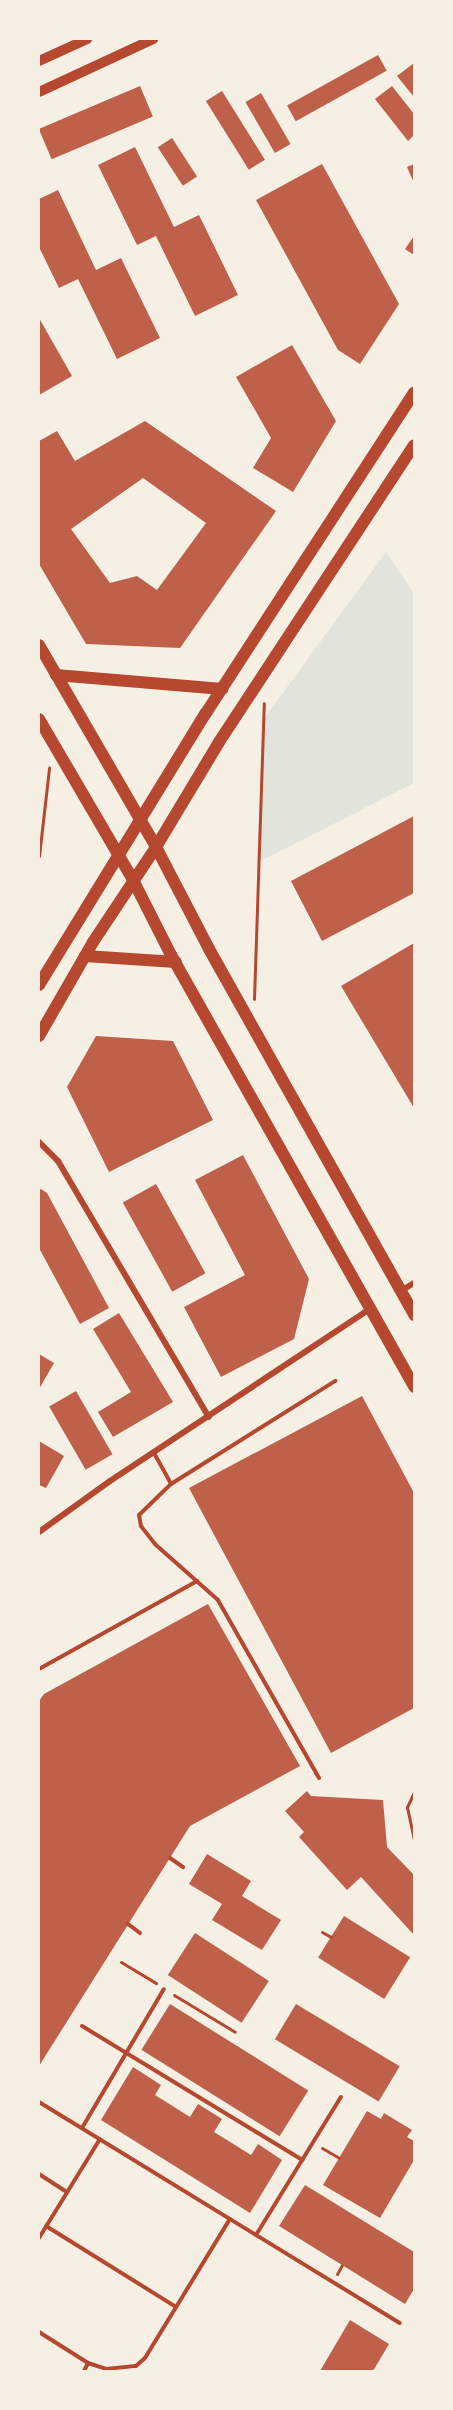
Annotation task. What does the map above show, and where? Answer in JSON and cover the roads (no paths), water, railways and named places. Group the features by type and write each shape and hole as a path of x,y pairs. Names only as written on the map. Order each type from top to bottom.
{"main road":[{"path":"39,62 87,39"},
{"path":"39,92 153,39"},
{"path":"39,985 222,688 414,393"},
{"path":"39,1036 219,742 414,445"},
{"path":"39,645 140,818 414,1315"},
{"path":"56,675 222,688"},
{"path":"39,718 133,880 176,962 414,1387"},
{"path":"86,956 176,962"}],"street":[{"path":"39,1143 58,1161 209,1417"},
{"path":"401,1291 414,1283"},
{"path":"39,1532 370,1309"}],"lane":[{"path":"319,1778 218,1600 155,1544 141,1526 139,1515 171,1484 335,1381"},
{"path":"154,1453 171,1484"},
{"path":"39,1669 197,1581"},
{"path":"170,1858 183,1867"},
{"path":"129,1924 140,1933"},
{"path":"82,2128 164,1989"},
{"path":"81,2026 302,2160"},
{"path":"256,2235 341,2097"},
{"path":"39,2102 400,2323"},
{"path":"39,2238 100,2139"},
{"path":"39,2174 66,2192"},
{"path":"39,2332 88,2363 106,2369 135,2366 145,2358 230,2219"},
{"path":"46,2226 176,2307"},
{"path":"84,2371 88,2363"}]}
